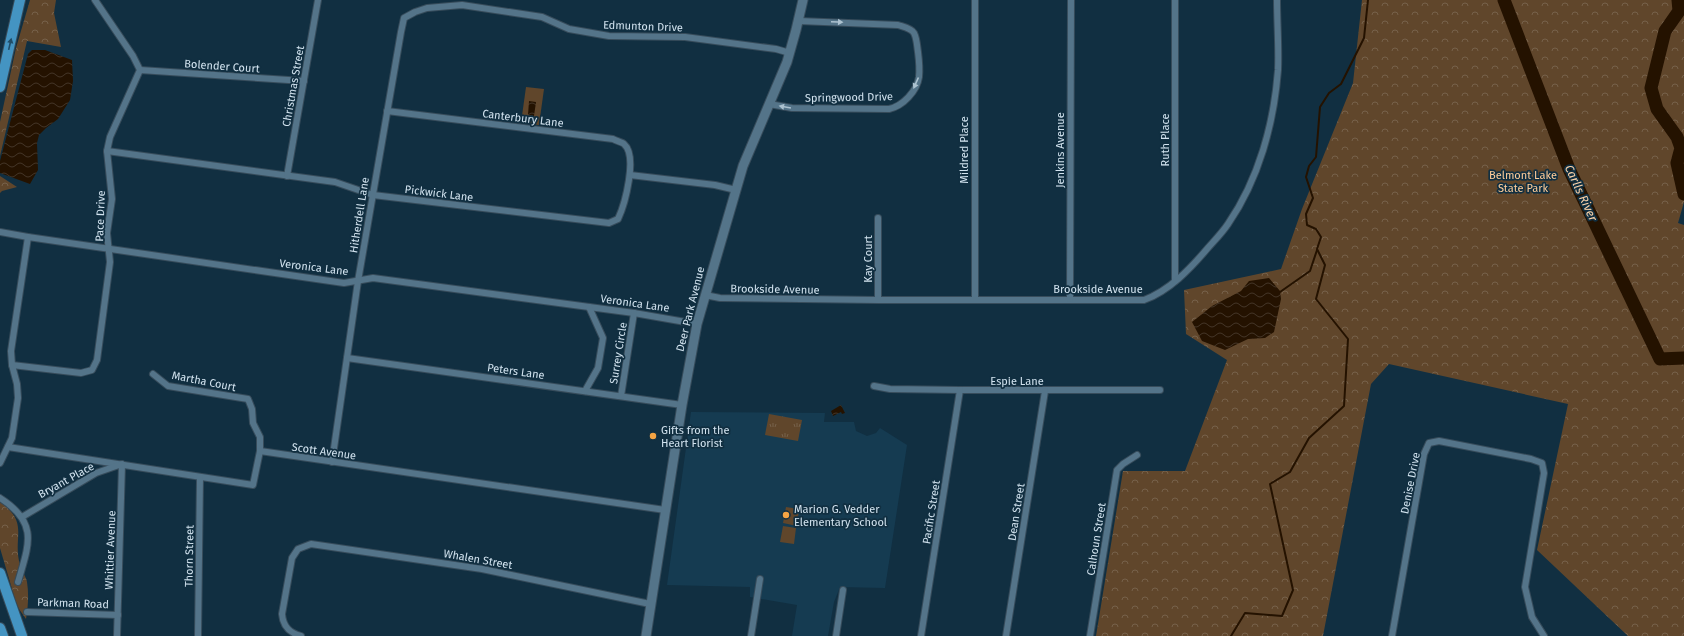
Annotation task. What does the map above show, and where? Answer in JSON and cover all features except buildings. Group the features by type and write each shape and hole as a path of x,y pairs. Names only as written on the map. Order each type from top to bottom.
{"main road":[{"name":"Deer Park Avenue","path":"646,636 682,405 697,324 745,158 790,53 802,0"},
{"path":"0,87 20,3"},
{"path":"0,573 22,636"},
{"path":"0,628 3,636"}],"street":[{"path":"95,0 133,56 140,70"},
{"name":"Christmas Street","path":"287,176 318,0"},
{"name":"Mildred Place","path":"975,0 975,299"},
{"name":"Jenkins Avenue","path":"1070,0 1070,299"},
{"name":"Ruth Place","path":"1175,0 1175,281"},
{"name":"Brookside Avenue","path":"705,295 720,298 878,300 1144,300 1156,296 1175,281 1199,258 1228,224 1247,189 1258,164 1266,138 1278,69 1277,0"},
{"name":"Edmunton Drive","path":"404,18 427,8 462,5 542,17 569,29 584,32 620,37 696,38 776,49 790,53"},
{"name":"Hitherdell Lane","path":"332,462 358,281 404,18"},
{"name":"Springwood Drive","path":"769,104 792,108 889,109 902,104 915,86 919,77 916,39 914,33 910,29 898,25 798,21"},
{"name":"Bolender Court","path":"140,70 304,81"},
{"name":"Pace Drive","path":"12,365 81,373 92,370 96,360 110,262 107,233 112,199 107,151 110,137 140,70"},
{"name":"Canterbury Lane","path":"387,111 613,139 624,144 629,152 630,175"},
{"name":"Pickwick Lane","path":"107,151 335,182 373,195 609,223 618,219 622,210 630,175"},
{"path":"630,175 715,185 736,190"},
{"name":"Kay Court","path":"878,218 878,300"},
{"name":"Veronica Lane","path":"0,232 344,283 373,278 634,313 697,324"},
{"path":"0,463 12,438 18,398 11,351 28,237"},
{"name":"Surrey Circle","path":"585,391 598,368 603,338 589,307"},
{"name":"Surrey Circle","path":"621,396 634,313"},
{"name":"Peters Lane","path":"347,358 682,405"},
{"name":"Martha Court","path":"153,374 168,386 248,399 252,409 253,423 260,437 260,451"},
{"name":"Espie Lane","path":"874,386 890,389 960,390 1160,390"},
{"name":"Pacific Street","path":"921,636 960,390"},
{"name":"Dean Street","path":"1006,636 1045,391"},
{"name":"Denise Drive","path":"1394,636 1424,454 1429,443 1439,441 1532,459 1542,463 1544,474 1525,587 1532,617 1544,636"},
{"path":"8,447 253,485 260,451"},
{"name":"Scott Avenue","path":"260,451 665,510"},
{"name":"Calhoun Street","path":"1090,636 1117,470 1137,455"},
{"name":"Bryant Place","path":"22,516 96,473 122,464"},
{"name":"Whittier Avenue","path":"117,636 122,464"},
{"name":"Thorn Street","path":"198,636 200,477"},
{"path":"0,498 22,516 27,528 28,538 26,553 18,582"},
{"name":"Whalen Street","path":"301,636 289,630 283,621 282,611 291,561 300,548 311,544 482,569 650,604"},
{"path":"751,636 760,579"},
{"path":"836,636 843,590"},
{"name":"Parkman Road","path":"27,612 118,615"}],"shaded area":[{"name":"Marion G. Vedder Elementary School","path":"691,412 825,413 824,422 854,422 856,431 867,436 876,433 880,428 907,445 885,588 840,587 834,602 828,636 792,636 797,605 750,597 750,587 667,585"}],"green space":[{"path":"30,0 56,0 54,13 61,47 27,41 0,156 0,122 16,48"},
{"name":"Belmont Lake State Park","path":"1362,0 1684,0 1684,202 1678,223 1684,225 1684,636 1628,636 1537,550 1568,404 1389,364 1371,384 1323,636 1096,636 1123,471 1185,471 1227,360 1186,334 1184,290 1281,269 1302,209 1353,83"},
{"path":"526,87 544,89 539,125 521,123"},
{"path":"0,176 17,187 2,191 0,193"},
{"path":"769,414 802,420 798,441 765,435"},
{"path":"0,502 15,517 17,524 18,555 28,587 26,619 19,609 15,599 0,548"},
{"path":"786,507 799,509 797,526 783,523"},
{"path":"783,526 796,528 794,544 780,542"}],"water":[{"path":"32,50 45,50 72,60 73,81 70,100 58,119 39,135 37,143 38,170 30,184 0,173 0,161 28,54"},
{"path":"529,101 536,102 534,116 528,115"},
{"path":"1269,278 1280,291 1281,299 1274,332 1265,338 1248,339 1225,350 1202,341 1192,322 1212,306 1241,291 1249,281"},
{"path":"841,405 845,413 842,414 841,412 833,416 831,411"}],"waterway":[{"path":"1231,636 1245,613 1282,616 1293,590 1270,484 1290,472 1309,438 1344,406 1348,339 1316,299 1325,265 1317,249 1321,237 1316,229 1307,225 1306,214 1313,198 1306,177 1309,166 1316,157 1320,107 1329,93 1341,84 1364,38 1368,0"},
{"name":"Carlls River","path":"1504,0 1569,169 1660,359 1684,358"},
{"name":"Carlls River","path":"1678,0 1679,11 1665,31 1651,88 1657,109 1677,137 1681,148 1677,163 1684,194"},
{"path":"1280,292 1310,271 1317,250"}],"place":[{"name":"Gifts from the Heart Florist","path":"653,436"},
{"name":"Marion G. Vedder Elementary School","path":"786,515"}]}
